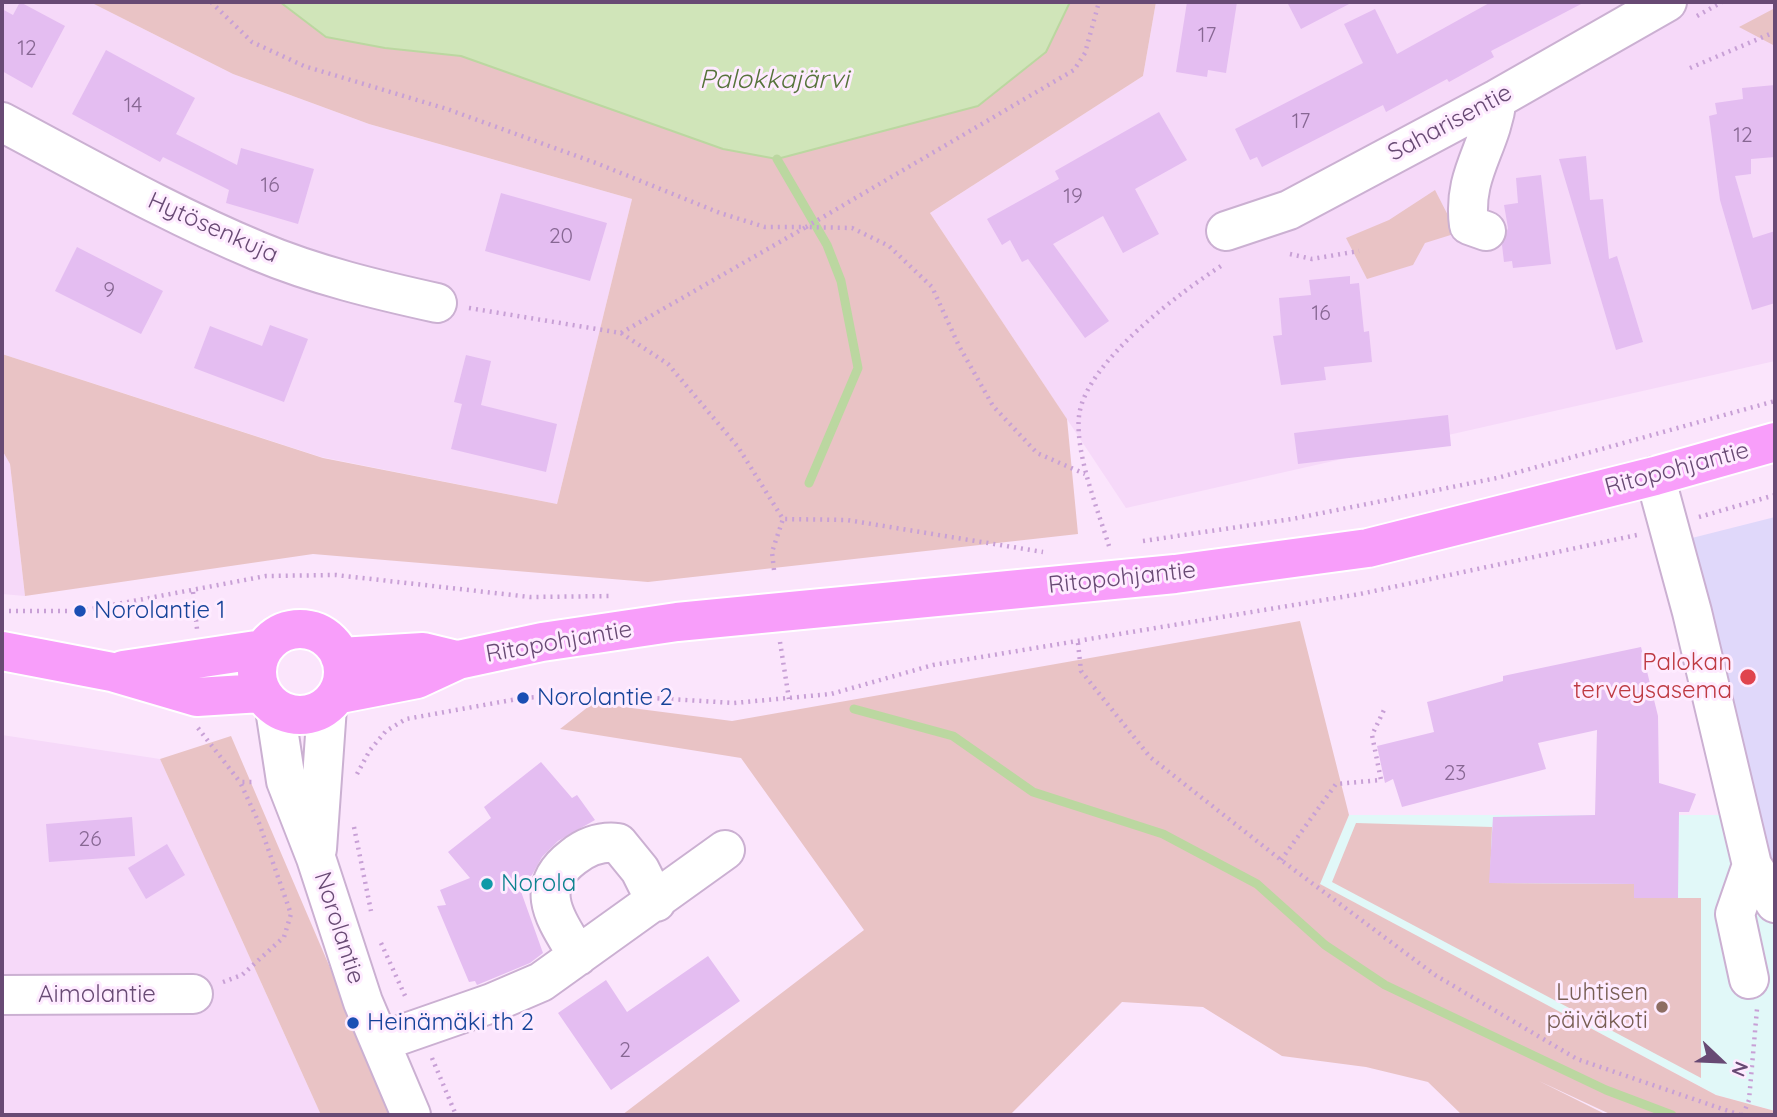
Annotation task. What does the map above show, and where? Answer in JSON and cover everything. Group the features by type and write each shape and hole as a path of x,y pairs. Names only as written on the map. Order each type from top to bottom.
{"main road":[{"name":"Ritopohjantie","path":"336,686 418,679 458,660 542,642 677,622 1175,574 1368,548 1655,476 1775,442"},
{"path":"2,651 112,672 197,696 268,701 302,716 336,686 334,645 311,630 284,632 263,649 112,672"},
{"path":"263,649 256,674 268,701"}],"street":[{"name":"Saharisentie","path":"1226,247 1289,210 1497,99 1667,2"},
{"path":"1486,231 1469,225 1466,201 1472,172 1494,125 1497,99"},
{"name":"Hytösenkuja","path":"2,122 168,211 261,253 387,292 437,303"},
{"path":"1655,476 1692,612 1752,865 1775,903"},
{"name":"Norolantie","path":"336,686 321,776 316,858 330,909 411,1115"},
{"name":"Norolantie","path":"268,701 321,776"},
{"path":"578,956 551,905 550,889 556,870 576,854 602,841 618,844 640,870 656,902"},
{"path":"380,1041 492,1003 541,982 725,850"},
{"path":"1748,979 1735,914 1752,865"},
{"name":"Aimolantie","path":"2,995 193,994"}],"path":[{"path":"211,2 252,42 304,66 447,109 596,163 720,213 765,227 852,228 890,246 932,287 959,346 993,406 1037,453 1086,474"},
{"path":"621,333 1074,70 1085,53 1100,2"},
{"path":"1690,68 1770,34"},
{"path":"1109,546 1086,474 1079,415 1095,378 1128,341 1226,247"},
{"path":"1290,254 1312,259 1359,251"},
{"path":"437,303 621,333 667,364 738,447 783,519"},
{"path":"1135,542 1292,519 1497,478 1775,401"},
{"path":"321,776 370,750 386,731 406,719 523,698 588,694 734,703 831,694 933,665 1360,594 1669,526 1775,495"},
{"path":"783,519 847,520 1049,553 1022,556"},
{"path":"774,570 772,552 783,519"},
{"path":"1097,548 1122,544"},
{"path":"2,611 80,611 266,576 336,575 530,597 625,596"},
{"path":"780,642 789,699"},
{"path":"1078,643 1081,671 1150,757 1281,860 1435,975 1577,1059 1742,1115 1751,1090 1757,1007 1748,979"},
{"path":"1281,860 1336,783 1381,780 1372,735 1384,710"},
{"path":"193,994 242,975 284,937 291,914 259,823 240,782 321,776 356,786"},
{"path":"352,821 372,915"}],"shaded area":[{"path":"2,2 90,2 233,74 369,124 632,199 557,504 321,457 2,354"},
{"path":"90,2 280,2 326,37 385,48 461,56 723,149 777,159 978,106 1046,52 1070,2 1156,2 1143,76 930,213 1067,419 1078,534 648,582 313,554 25,596 10,464 2,450 2,354 323,458 557,504 632,199 369,124 233,74"},
{"path":"1156,2 1775,2 1775,361 1126,508 930,213 1143,76"},
{"path":"1775,8 1775,46 1739,27"},
{"path":"1435,190 1457,233 1425,243 1413,265 1367,279 1346,238 1389,220"},
{"path":"2,450 10,464 25,596 2,594"},
{"name":"Palokan terveysasema","path":"1775,517 1775,918 1688,539"},
{"path":"1300,621 1349,815 1320,884 1716,1095 1775,1111 1775,1115 1612,1115 1539,1081 1607,1115 1462,1115 1428,1082 1366,1067 1282,1056 1203,1007 1122,1002 1010,1115 622,1115 864,930 741,758 560,729 593,703 732,721"},
{"path":"2,735 160,759 321,1115 2,1115"},
{"path":"231,736 393,1115 321,1115 160,759"},
{"name":"Luhtisen päiväkoti","path":"1349,815 1754,815 1775,918 1775,1111 1716,1095 1319,884"},
{"path":"1356,823 1492,827 1490,883 1634,884 1635,898 1701,898 1701,1078 1332,882"}],"water":[{"name":"Palokkajärvi","path":"280,2 1070,2 1046,52 978,106 777,159 723,149 461,56 385,48 326,37"}],"building":[{"path":"20,2 65,26 32,88 2,71 2,9 13,15"},
{"path":"1187,2 1237,2 1226,73 1208,70 1207,77 1176,72"},
{"path":"1287,2 1353,2 1301,29"},
{"path":"1491,2 1585,2 1491,51 1494,57 1449,82 1447,79 1386,112 1383,105 1262,167 1257,157 1250,160 1235,129 1363,63 1344,24 1375,9 1397,54"},
{"path":"106,50 195,98 176,134 237,165 241,148 314,169 298,224 226,203 229,190 163,157 160,162 72,114"},
{"path":"1775,85 1775,157 1751,159 1751,174 1735,176 1753,238 1775,231 1775,303 1752,310 1720,200 1709,116 1717,114 1715,103 1743,99 1742,88"},
{"path":"1159,112 1187,160 1135,189 1159,234 1123,253 1103,216 1053,244 1109,321 1085,338 1028,259 1022,262 1010,240 1002,245 987,219 1059,179 1055,171"},
{"path":"1586,156 1590,200 1603,199 1609,259 1617,256 1643,342 1616,350 1559,159"},
{"path":"1541,175 1551,264 1513,268 1512,261 1504,262 1502,245 1508,228 1504,205 1518,203 1516,178"},
{"path":"501,193 607,223 590,281 485,251"},
{"path":"77,247 163,291 141,334 55,291"},
{"path":"1350,276 1350,284 1359,283 1364,332 1369,331 1372,362 1324,367 1326,380 1281,385 1273,336 1282,335 1279,298 1311,295 1309,280"},
{"path":"270,325 308,339 284,402 194,368 210,326 262,346"},
{"path":"466,355 491,361 481,405 557,424 546,472 451,449 462,404 454,402"},
{"path":"1448,415 1451,446 1298,464 1294,433"},
{"path":"1641,647 1658,716 1659,783 1696,794 1689,812 1679,812 1678,898 1634,898 1634,884 1489,883 1493,817 1595,815 1597,730 1538,743 1546,769 1402,807 1393,779 1385,783 1377,746 1434,732 1427,702 1503,681 1503,676"},
{"name":"Norola","path":"541,762 572,798 577,795 595,820 558,841 542,857 532,875 519,886 543,953 530,963 477,985 475,981 469,982 437,906 446,905 440,890 470,878 448,852 491,818 484,807"},
{"path":"132,817 135,856 49,862 46,824"},
{"path":"167,844 185,875 146,899 128,868"},
{"path":"708,956 740,1001 611,1090 558,1013 606,980 627,1012"}],"waterway":[{"path":"777,159 827,245 841,281 858,368 809,483"},
{"path":"854,709 953,736 1033,792 1163,834 1257,884 1325,945 1385,985 1606,1090 1672,1115"}],"place":[{"name":"Norolantie 1","path":"80,611"},
{"name":"Palokan terveysasema","path":"1748,677"},
{"name":"Norolantie 2","path":"523,698"},
{"name":"Norola","path":"487,884"},
{"name":"Luhtisen päiväkoti","path":"1662,1007"},
{"name":"Heinämäki th 2","path":"353,1023"}]}
